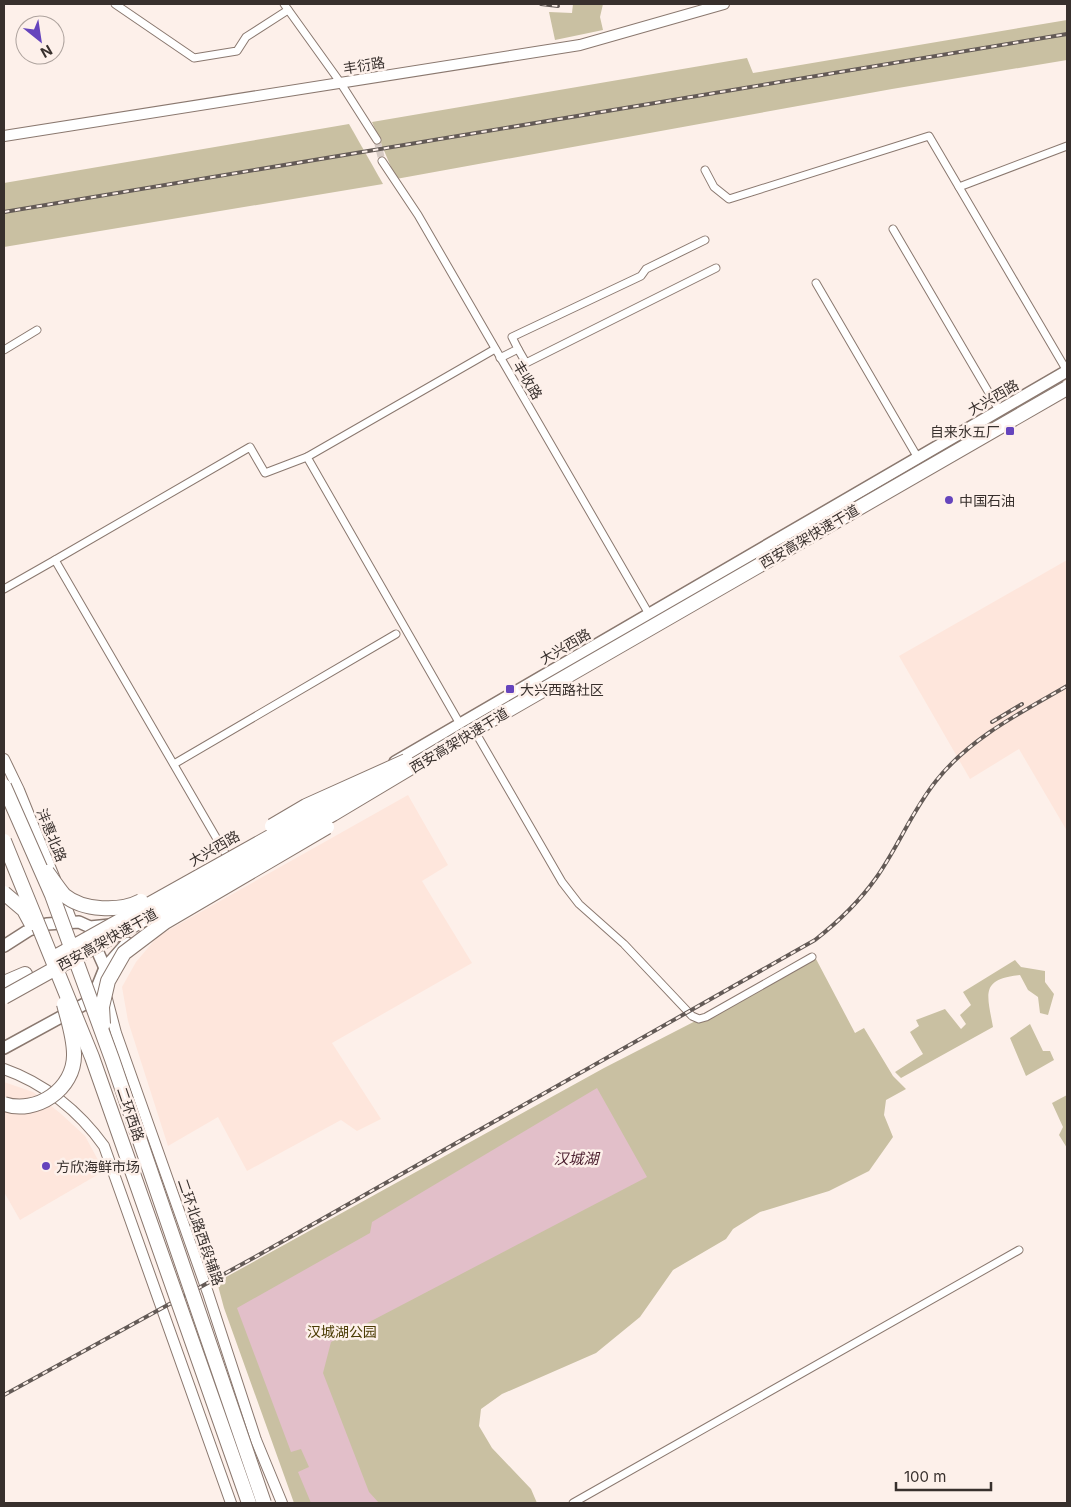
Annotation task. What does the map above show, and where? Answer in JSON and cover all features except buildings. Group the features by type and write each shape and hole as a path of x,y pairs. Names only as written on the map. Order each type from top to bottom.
{"highway":[{"name":"西安高架快速干道","path":"409,765 1067,378"},
{"name":"西安高架快速干道","path":"4,997 23,981 409,765 1067,388"},
{"path":"16,811 39,861 64,894 80,903 98,908 120,908 138,903 306,806 409,765"},
{"path":"112,1059 104,1031 102,1007 108,981 124,953 165,922 324,830 409,765"},
{"name":"二环西路","path":"4,786 52,895 112,1059 264,1503"},
{"name":"二环西路","path":"4,841 58,969 92,1057 249,1503"},
{"path":"4,893 24,910 58,969 75,1056 68,1078 58,1091 41,1103 16,1108 4,1104"},
{"name":"西安高架快速干道","path":"4,985 23,981"},
{"path":"4,1003 23,981"}],"main road":[{"name":"丰衍路","path":"4,136 580,45 724,4"},
{"name":"大兴西路","path":"4,946 38,926 72,922 90,927 110,925 1067,371"},
{"path":"4,1048 92,1000 104,968 120,949 140,933 1067,393"},
{"name":"沣惠北路","path":"4,759 19,790 72,922"},
{"path":"72,922 92,937 104,968"},
{"name":"二环北路西段辅路","path":"104,968 111,1016 208,1293 256,1440 282,1503"},
{"path":"4,1069 27,1077 59,1100 88,1124 104,1146 231,1503"}],"street":[{"path":"115,4 194,58 237,51 246,38 286,7 340,82 377,140"},
{"path":"705,170 714,187 729,199 929,136 1067,371"},
{"path":"959,187 1067,146"},
{"name":"丰收路","path":"382,161 418,215 649,614"},
{"path":"893,229 999,410"},
{"path":"705,240 646,269 640,276 512,337 526,363 716,268"},
{"path":"816,283 918,458"},
{"path":"4,350 37,330"},
{"path":"4,588 250,447 265,473 307,456 495,348"},
{"path":"500,358 518,349"},
{"path":"307,456 460,724"},
{"path":"55,560 228,858"},
{"path":"174,764 396,634"},
{"path":"477,735 578,904 624,944 692,1016 699,1019 706,1017 812,957"},
{"path":"572,1503 1018,1250"}],"shaded area":[{"path":"1067,560 1067,831 1019,749 970,779 899,656"},
{"path":"408,795 448,865 422,881 472,963 332,1043 381,1119 357,1131 341,1120 247,1171 218,1117 168,1146 128,1021 122,987 136,962 158,936"},
{"name":"方欣海鲜市场","path":"4,1082 33,1092 60,1113 85,1136 104,1171 20,1220 4,1192"}],"green space":[{"path":"573,4 603,4 600,17 603,30 555,40 549,12 572,13"},
{"path":"1067,20 1067,60 892,89 396,179 372,122 747,58 753,73"},
{"path":"349,124 383,184 4,247 4,183"},
{"name":"汉城湖公园","path":"816,959 855,1033 864,1028 893,1076 906,1089 886,1100 884,1115 893,1137 869,1171 829,1191 760,1212 733,1229 726,1239 673,1270 640,1317 596,1353 502,1394 481,1409 479,1426 492,1448 531,1489 537,1503 294,1503 224,1308 217,1282 604,1068"},
{"path":"1015,960 1021,967 1045,971 1045,982 1054,994 1048,1015 1040,1013 1038,997 1028,990 1020,975 998,980 989,990 988,997 993,1027 901,1078 895,1072 923,1054 910,1032 919,1026 916,1020 945,1009 961,1029 966,1024 960,1015 971,1005 963,992"},
{"path":"1030,1024 1043,1051 1050,1051 1054,1060 1026,1076 1010,1038"},
{"path":"1067,1095 1067,1148 1059,1135 1063,1127 1052,1103"}],"water":[{"name":"汉城湖","path":"597,1088 647,1177 331,1342 323,1373 369,1492 379,1503 311,1503 298,1472 309,1467 301,1449 291,1452 237,1308 370,1233 372,1222"}],"tunnel":[{"path":"377,140 382,161"}],"railway":[{"path":"541,4 558,6"},
{"path":"4,212 1067,34"},
{"path":"4,1395 255,1257 815,940 863,895 884,866 927,793 949,766 980,739 1031,706 1067,686"},
{"path":"992,722 1022,704"}],"place":[{"name":"自来水五厂","path":"1010,431"},
{"name":"中国石油","path":"949,500"},
{"name":"大兴西路社区","path":"510,689"},
{"name":"方欣海鲜市场","path":"46,1166"}]}
